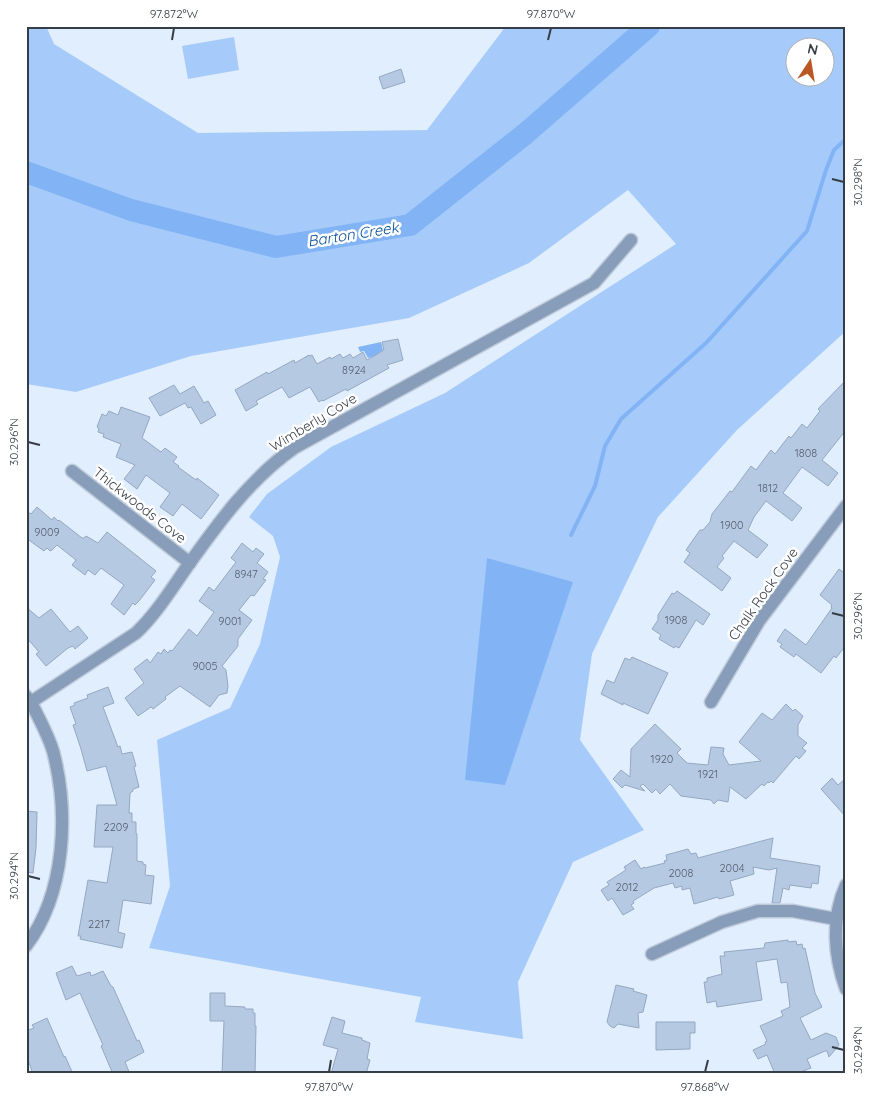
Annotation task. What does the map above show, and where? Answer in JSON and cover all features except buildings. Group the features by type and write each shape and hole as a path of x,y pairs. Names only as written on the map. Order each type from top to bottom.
{"street":[{"name":"Wimberly Cove","path":"29,699 136,633 150,621 190,563 247,490 275,462 294,448 594,283 632,240"},
{"name":"Thickwoods Cove","path":"72,471 190,563"},
{"name":"Chalk Rock Cove","path":"711,702 759,621 846,506"},
{"path":"26,946 43,918 55,884 62,836 61,793 52,749 29,699"},
{"path":"846,886 836,918 836,957 846,989"},
{"path":"652,954 722,922 758,911 792,911 836,918"}],"shaded area":[{"path":"26,26 46,26 54,44 198,133 427,130 506,26 846,26 846,331 737,430 658,517 592,654 580,740 644,830 573,862 518,982 523,1039 415,1022 421,997 149,948 170,886 157,740 230,708 260,644 280,557 273,536 249,517 267,494 331,447 445,393 676,244 628,190 529,263 409,318 191,356 76,392 26,384"},
{"path":"234,37 239,70 188,79 182,46"},
{"path":"381,342 383,350 375,356 368,358 364,351 360,352 358,347"},
{"path":"487,558 573,582 505,785 465,780"}],"waterway":[{"name":"Barton Creek","path":"26,172 131,210 276,247 410,225 525,134 649,26"},
{"path":"571,535 595,486 605,446 621,419 706,343 807,231 834,150 846,139"},
{"name":"Barton Creek","path":"26,177 30,173"}]}
